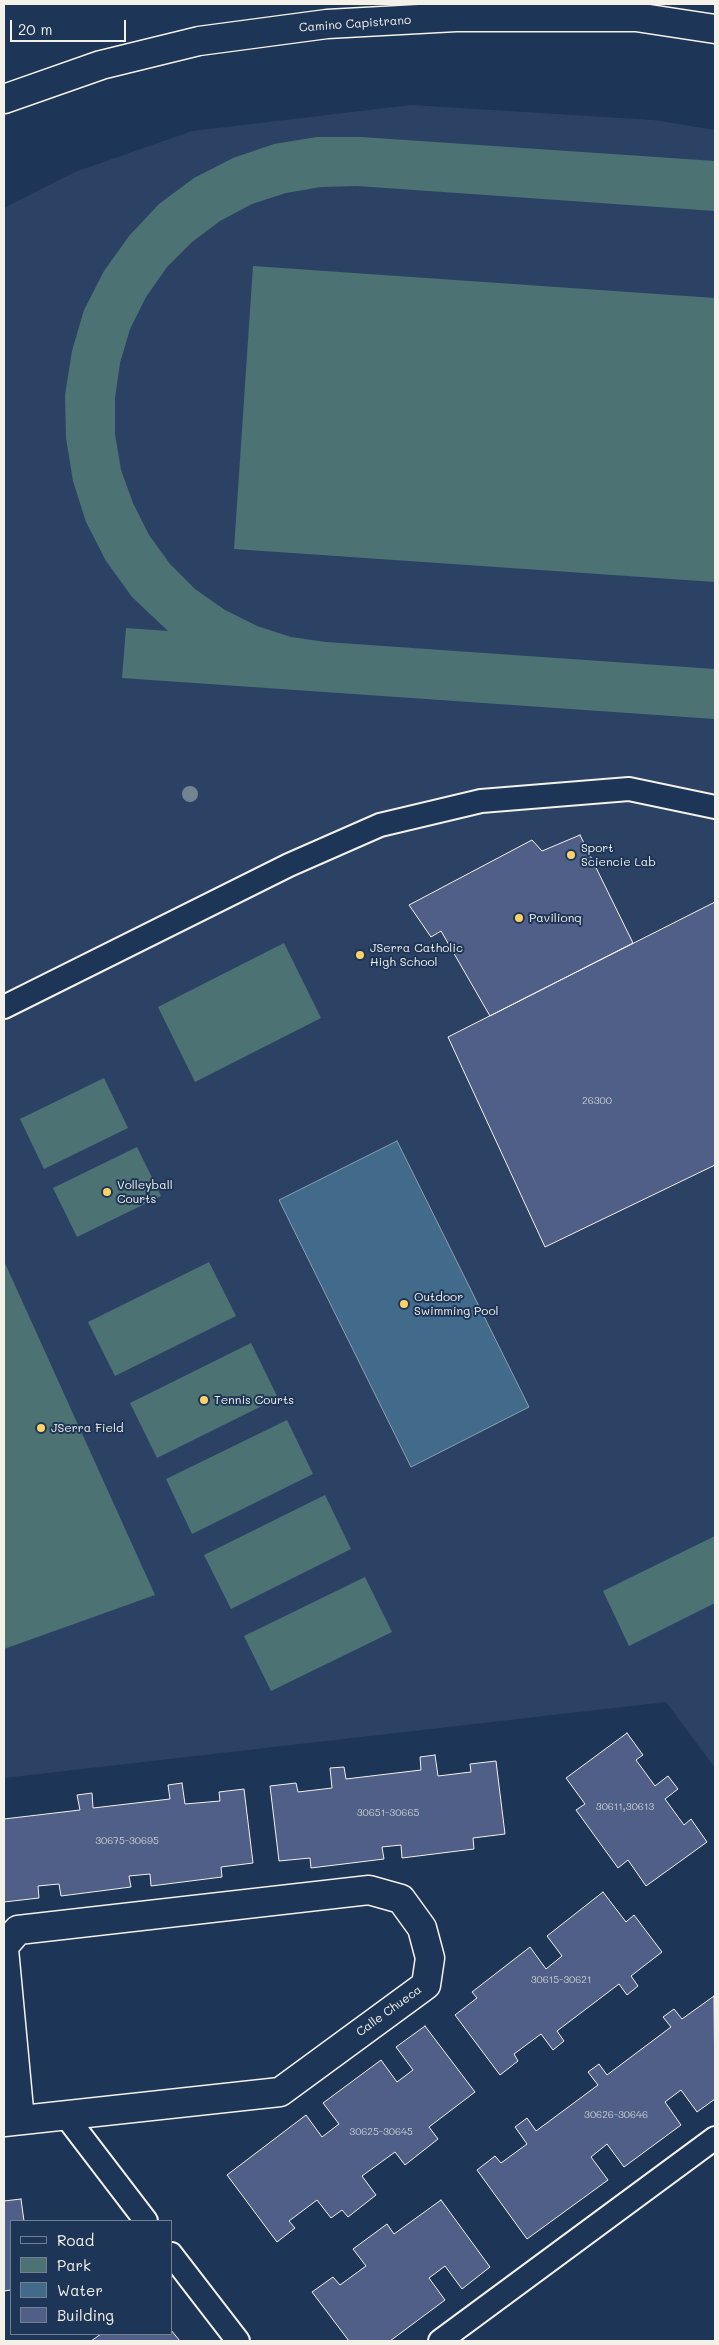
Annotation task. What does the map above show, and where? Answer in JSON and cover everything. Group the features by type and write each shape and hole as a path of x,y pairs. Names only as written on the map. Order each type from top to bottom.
{"street":[{"name":"Camino Capistrano","path":"4,99 101,65 199,41 328,24 456,17 636,17 715,29"},
{"name":"Calle Chueca","path":"369,1890 401,1899 422,1928 430,1958 426,1984 280,2092 12,2121 4,1948 18,1930 369,1890"}],"lane":[{"path":"4,1007 289,865 380,825 480,800 629,790 715,807"},
{"path":"64,2115 145,2220"},
{"path":"440,2341 715,2138"},
{"path":"172,2255 238,2341"}],"shaded area":[{"name":"JSerra Catholic High School","path":"411,105 653,120 715,130 715,1768 666,1702 4,1778 4,208 75,172 192,131"}],"green space":[{"path":"317,137 361,137 715,161 715,211 357,186 321,187 286,193 252,204 220,221 192,242 167,267 146,297 130,329 120,363 115,398 115,434 121,470 133,503 149,535 170,564 195,589 225,610 257,626 291,637 326,642 715,669 715,719 122,678 126,628 168,631 132,597 106,561 86,522 73,481 66,438 65,395 72,351 84,310 104,271 129,236 159,204 194,178 233,158 274,144"},
{"path":"253,266 715,298 715,582 234,549"},
{"path":"284,943 321,1018 195,1082 158,1007"},
{"path":"104,1078 128,1128 44,1169 20,1119"},
{"name":"Volleyball Courts","path":"137,1147 161,1196 77,1237 53,1188"},
{"name":"JSerra Field","path":"4,1261 155,1595 4,1649"},
{"path":"209,1262 236,1316 115,1376 88,1322"},
{"name":"Tennis Courts","path":"251,1343 278,1398 157,1458 130,1403"},
{"path":"287,1420 313,1474 192,1534 166,1479"},
{"path":"325,1495 351,1549 231,1609 204,1555"},
{"path":"715,1536 715,1603 629,1646 603,1591"},
{"path":"365,1577 392,1632 271,1691 244,1636"}],"water":[{"name":"Outdoor Swimming Pool","path":"397,1141 529,1407 411,1467 279,1200"}],"building":[{"name":"Pavilionq","path":"580,835 633,943 490,1016 441,931 431,937 409,905 532,840 542,851"},
{"path":"715,902 715,1165 545,1247 448,1037"},
{"path":"627,1733 643,1755 636,1760 655,1786 668,1776 678,1789 665,1799 684,1825 691,1819 707,1842 646,1886 628,1860 618,1868 576,1810 585,1804 566,1778"},
{"path":"435,1755 438,1776 471,1772 470,1764 496,1761 505,1834 473,1838 474,1849 402,1858 401,1845 382,1847 384,1859 311,1868 310,1858 279,1861 270,1786 296,1783 298,1792 332,1788 330,1768 344,1767 346,1779 421,1770 420,1757"},
{"path":"182,1783 185,1804 220,1801 219,1792 244,1789 253,1863 221,1867 222,1877 151,1886 150,1874 129,1876 131,1887 61,1896 59,1884 38,1886 39,1898 4,1902 4,1819 80,1810 77,1795 92,1793 93,1808 170,1799 168,1785"},
{"path":"603,1892 626,1922 634,1915 662,1952 631,1976 638,1986 627,1995 619,1984 557,2031 564,2041 553,2050 541,2034 514,2054 518,2061 500,2075 455,2015 477,1998 472,1992 530,1947 546,1969 562,1956 547,1936"},
{"path":"714,1996 715,2099 697,2112 681,2090 665,2102 681,2125 624,2167 607,2144 591,2157 608,2180 527,2239 477,2170 495,2156 501,2163 527,2144 515,2127 527,2118 536,2131 598,2085 588,2072 599,2064 607,2075 671,2027 663,2017 674,2009 682,2019"},
{"path":"425,2026 475,2092 429,2127 438,2139 405,2165 395,2152 362,2176 376,2195 348,2217 342,2210 331,2218 317,2200 289,2221 295,2228 277,2242 227,2175 306,2115 322,2137 339,2124 323,2103 381,2060 397,2082 413,2070 396,2047"},
{"path":"21,2199 24,2220 10,2220 10,2290 4,2291 4,2201"},
{"path":"441,2200 490,2267 462,2289 445,2266 429,2278 445,2300 390,2341 349,2341 312,2292 333,2277 340,2285 366,2266 353,2249 387,2224 394,2234"},
{"path":"172,2331 180,2341 91,2341 100,2335 172,2335"}],"place":[{"name":"Sport Sciencie Lab","path":"571,855"},
{"name":"Pavilionq","path":"519,918"},
{"name":"JSerra Catholic High School","path":"360,955"},
{"name":"Volleyball Courts","path":"107,1192"},
{"name":"Outdoor Swimming Pool","path":"404,1304"},
{"name":"Tennis Courts","path":"204,1400"},
{"name":"JSerra Field","path":"41,1428"}]}
